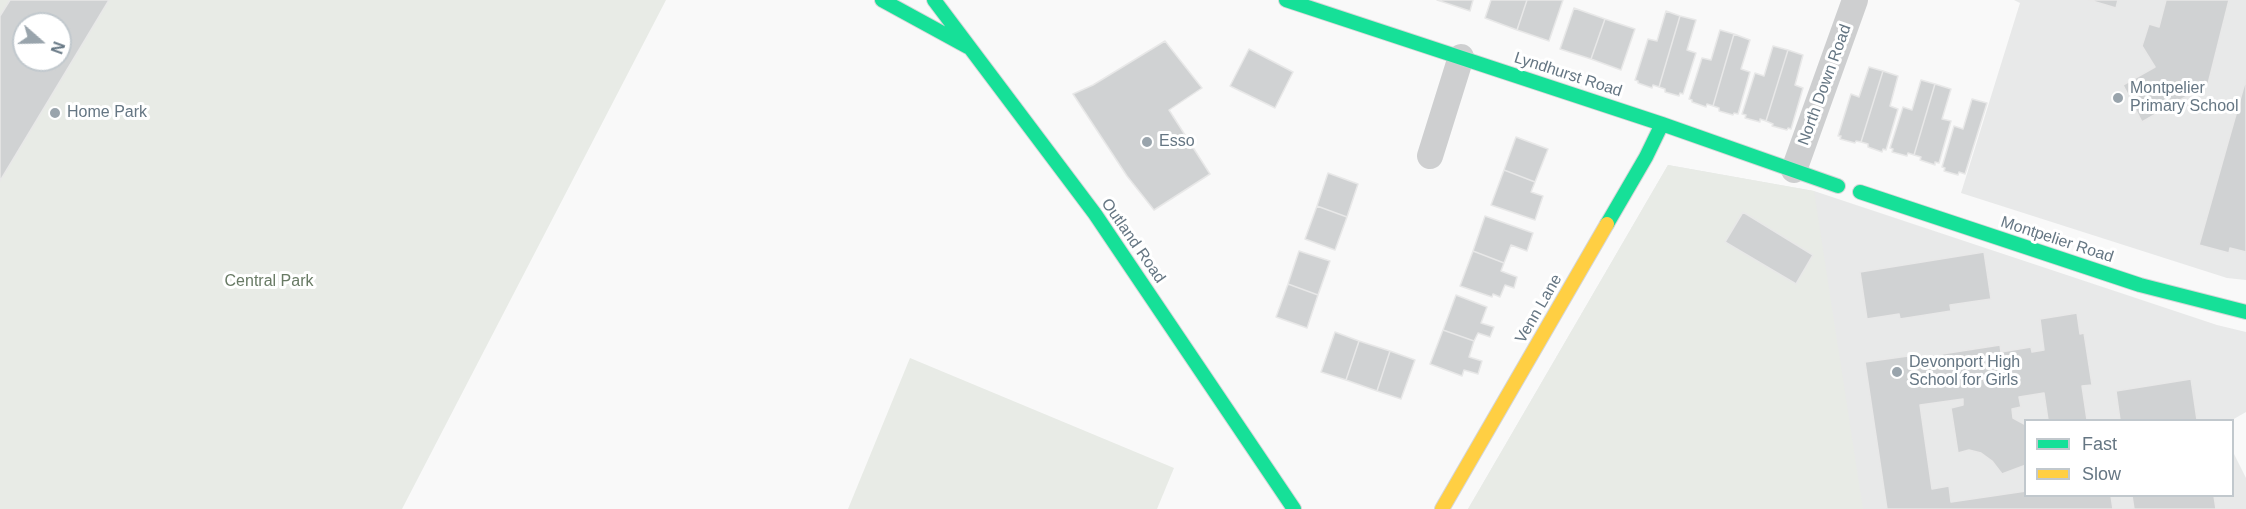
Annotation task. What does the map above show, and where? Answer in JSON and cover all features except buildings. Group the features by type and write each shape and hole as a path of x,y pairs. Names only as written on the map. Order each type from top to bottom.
{"street":[{"path":"882,0 968,47"},
{"name":"Outland Road","path":"934,0 1095,214 1294,509"},
{"name":"Lyndhurst Road","path":"1286,0 1662,124 1838,186"},
{"name":"North Down Road","path":"1794,171 1855,0"},
{"path":"1430,156 1461,57"},
{"name":"Venn Lane","path":"1442,509 1646,157 1662,124"},
{"name":"Montpelier Road","path":"1860,192 2140,285 2246,312"}],"shaded area":[{"name":"Montpelier Primary School","path":"2014,0 2246,0 2246,280 2227,278 1961,193 2020,3"},
{"name":"Devonport High School for Girls","path":"1668,165 1814,191 2217,325 2246,332 2246,412 2234,419 2024,419 2024,497 2234,497 2234,454 2246,478 2246,509 1468,509"}],"green space":[{"name":"Central Park","path":"0,0 666,0 402,509 0,509"},
{"path":"1668,165 1814,191 1863,509 1468,509"},
{"path":"910,358 1174,468 1157,509 848,509"}],"traffic: fast":[{"path":"882,0 968,47"},
{"path":"934,0 1095,214 1294,509"},
{"path":"1286,0 1662,124 1838,186"},
{"path":"1607,224 1646,157 1662,124"},
{"path":"1860,192 2140,285 2246,312"}],"traffic: slow":[{"path":"1442,509 1607,224"}],"place":[{"name":"Montpelier Primary School","path":"2118,98"},
{"name":"Home Park","path":"55,113"},
{"name":"Esso","path":"1147,142"},
{"name":"Devonport High School for Girls","path":"1897,372"}]}
